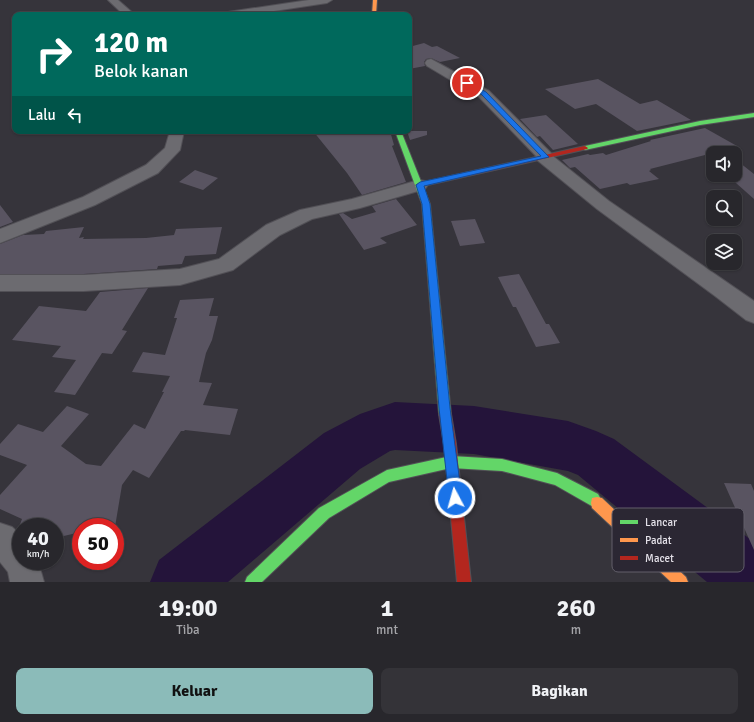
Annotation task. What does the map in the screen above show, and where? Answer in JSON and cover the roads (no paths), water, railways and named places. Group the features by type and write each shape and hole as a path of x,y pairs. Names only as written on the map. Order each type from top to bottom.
{"street":[{"path":"113,0 127,12"},
{"path":"247,12 325,0"},
{"path":"374,12 375,0"},
{"path":"431,63 484,94 544,157 603,205 723,290 754,314"},
{"path":"0,283 84,283 180,277 226,265 274,230 307,214 354,204 420,185 544,157 700,123 754,115"},
{"path":"0,236 88,201 152,169 172,150 176,134"},
{"path":"399,134 426,204 444,408 450,444 464,582"},
{"path":"252,582 324,513 387,476 452,462 502,465 558,479 593,499 612,517"},
{"path":"0,539 18,554 26,572 27,582"},
{"path":"670,572 681,582"}],"waterway":[{"path":"181,582 342,451 378,431 395,426 474,430 568,446 596,457 663,508"},
{"path":"743,572 754,581"}]}
